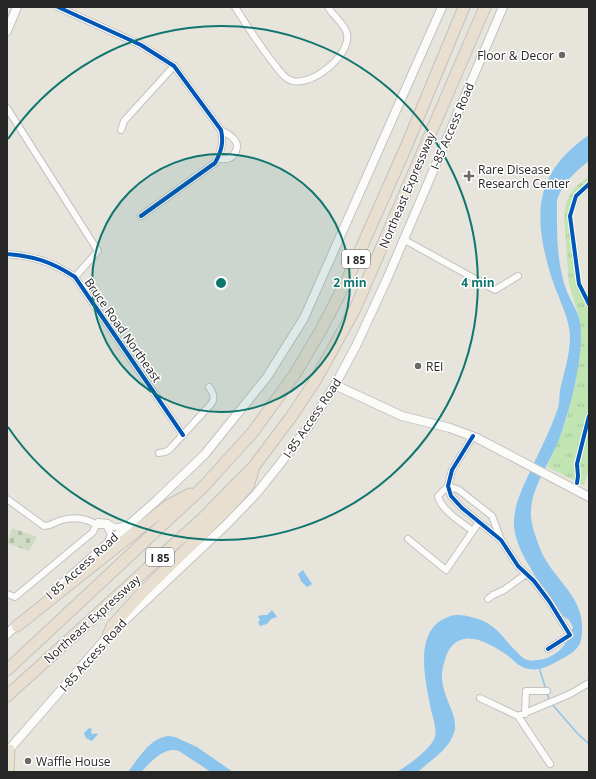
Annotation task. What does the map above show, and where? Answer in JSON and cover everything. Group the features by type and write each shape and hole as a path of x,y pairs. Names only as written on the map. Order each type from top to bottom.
{"highway":[{"name":"Northeast Expressway","path":"7,670 204,486 236,452 268,413 295,374 321,330 348,278 403,154 464,7"},
{"name":"Northeast Expressway","path":"7,696 203,518 255,465 282,430 315,382 355,309 485,7"},
{"path":"108,636 112,626 142,593 248,486 255,465"},
{"path":"17,626 170,506 204,486"}],"main road":[{"path":"7,31 17,7"},
{"name":"I 85 Access Road","path":"17,626 108,542 148,508 205,454 267,377 304,318 442,7"},
{"name":"I-85 Access Road","path":"8,750 108,636 225,526 256,494 300,438 335,385 371,313 503,7"},
{"path":"335,385 402,416 450,428 473,436 589,496"},
{"path":"7,634 17,626"},
{"path":"8,750 11,756 8,768 9,772"}],"street":[{"path":"58,7 140,45 174,66 221,130 236,140 237,146 235,153 230,158 223,160 217,159"},
{"path":"235,7 259,45 281,73 288,80 296,82 309,80 330,66 341,54 346,45 347,34 328,7"},
{"path":"121,130 124,121 174,66"},
{"path":"7,108 98,251 75,277"},
{"path":"141,216 214,163 221,150 221,130"},
{"path":"403,240 495,290 518,276"},
{"name":"Bruce Road Northeast","path":"7,254 46,261 75,277 183,435"},
{"path":"159,453 169,450 212,403 214,399 209,388"},
{"path":"473,436 452,470 448,486 451,496 462,508 501,540"},
{"path":"448,486 438,496 439,502 473,531"},
{"path":"448,486 459,490 492,516 501,540 518,566 534,582 549,601 570,635 548,649"},
{"path":"7,499 44,526 50,526 58,521 72,518 90,520 96,525"},
{"path":"7,594 15,597 93,532 98,522 108,523 111,534 108,542"},
{"path":"408,539 446,570 479,522"},
{"path":"110,527 118,528 129,524"},
{"path":"488,599 504,590 526,574"},
{"path":"522,715 570,694 589,683"},
{"path":"522,715 526,692 547,691"},
{"path":"480,698 522,715 550,764"}],"green space":[{"path":"589,176 589,190 579,198 573,214 578,278 583,288 589,294 589,468 584,485 547,467 566,421 573,390 579,317 569,284 564,216 566,203 573,189"},
{"path":"12,528 37,537 29,551 7,543"}],"water":[{"path":"589,135 589,161 574,173 566,183 557,200 558,242 561,272 565,287 580,324 581,344 579,364 572,398 558,442 536,488 531,508 533,527 544,557 570,592 579,611 582,622 581,641 575,650 566,657 540,669 533,669 520,666 501,651 480,640 465,639 458,641 448,651 442,671 444,691 454,717 454,733 448,745 418,772 397,772 424,752 433,742 435,737 435,727 426,686 424,658 425,645 429,633 437,624 448,617 457,615 479,620 492,626 523,658 531,661 550,657 560,650 568,639 573,627 569,620 563,616 526,561 516,537 514,517 521,492 550,430 558,408 560,390 570,343 568,321 552,279 546,257 540,217 542,199 547,182 556,165 570,150"},
{"path":"303,570 312,584 307,587 301,581 298,574"},
{"path":"272,610 277,617 271,619 267,624 260,626 258,616 267,615"},
{"path":"89,728 92,729 92,734 98,734 92,741 86,738 84,733"},
{"path":"168,736 175,737 197,747 233,772 211,772 179,751 173,750 158,756 141,772 128,772 140,755 150,745"}],"waterway":[{"path":"539,667 546,690"},
{"path":"547,694 550,701"},
{"path":"552,704 577,733 589,744"}],"cycle path":[{"path":"58,7 141,45 174,66 221,130 221,147 215,163 141,216"},
{"path":"589,184 576,196 570,216 579,284 589,304"},
{"path":"7,254 34,258 58,267 75,277 183,435"},
{"path":"577,483 577,464 589,416"},
{"path":"473,436 452,470 448,486 451,496 462,508 501,540 518,566 534,581 549,601 570,635 548,649"}],"place":[{"name":"Floor & Decor","path":"562,55"},
{"name":"Rare Disease Research Center","path":"469,176"},
{"name":"REI","path":"418,366"},
{"name":"Waffle House","path":"28,761"}]}
